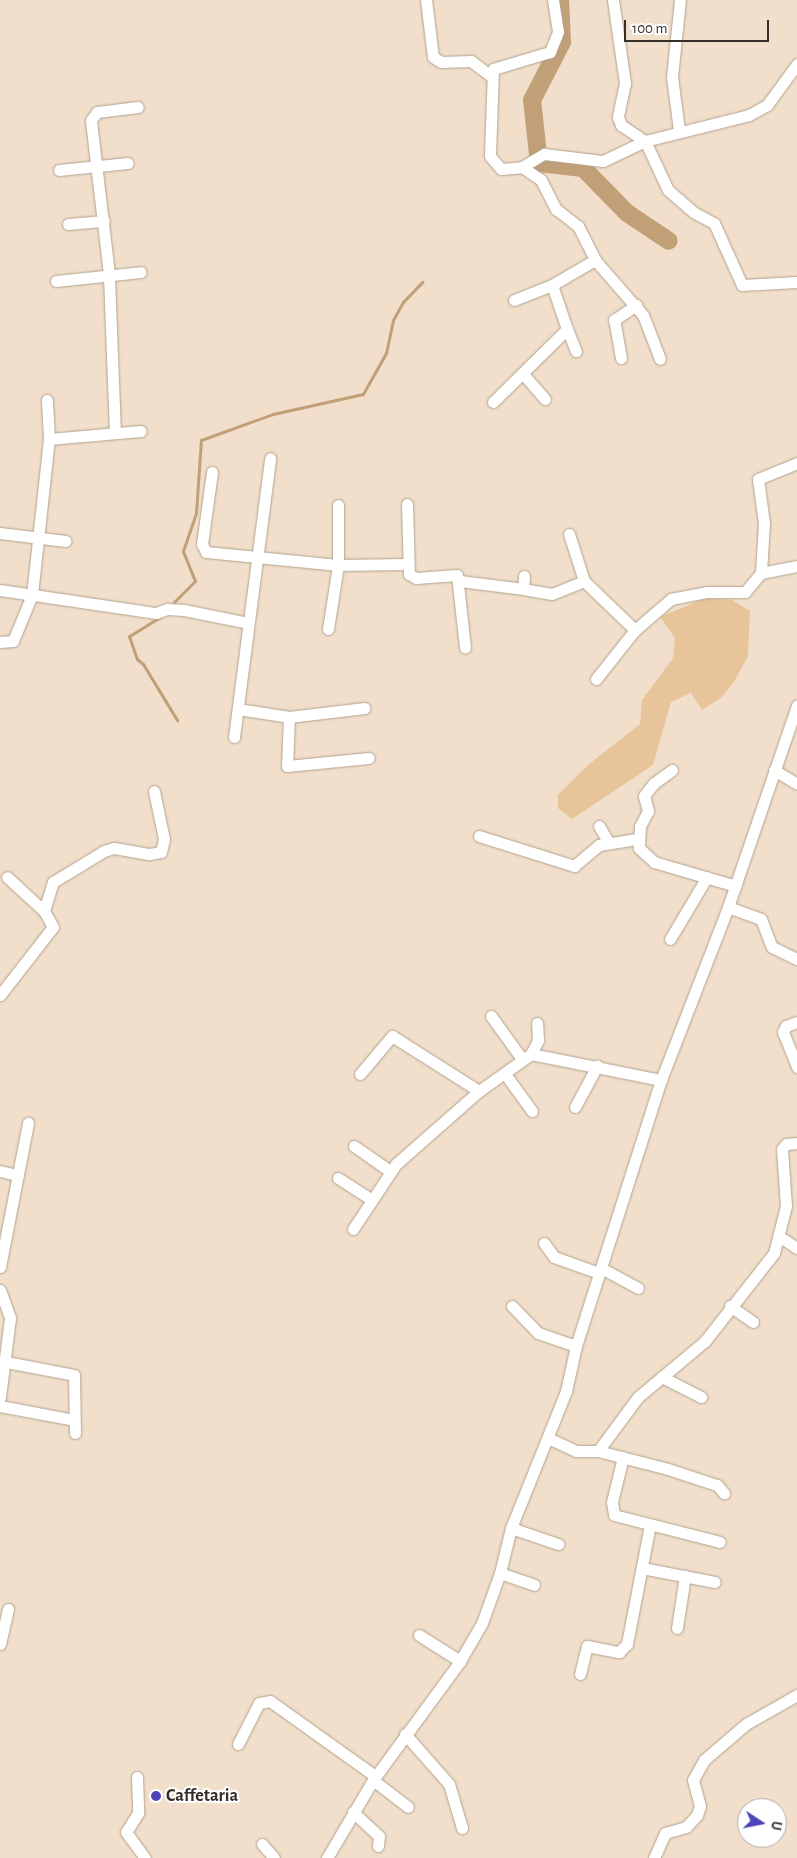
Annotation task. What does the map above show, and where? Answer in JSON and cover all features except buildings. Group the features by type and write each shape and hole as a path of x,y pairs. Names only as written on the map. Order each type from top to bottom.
{"street":[{"path":"426,0 433,57 441,62 471,61 491,76"},
{"path":"553,0 558,32 550,52 498,66 491,76 490,156 501,169 510,171 544,154 577,155 596,162 645,141 679,130 708,126 763,108 797,64"},
{"path":"613,0 625,83 618,118 621,125 645,141 668,190 718,229 742,286 797,282"},
{"path":"679,130 672,77 680,0"},
{"path":"115,432 109,274 93,115 138,107"},
{"path":"59,170 128,163"},
{"path":"526,164 541,180 556,209 578,226 595,260 636,305 650,329 660,359"},
{"path":"68,224 104,221"},
{"path":"514,300 552,285 595,260"},
{"path":"56,281 141,272"},
{"path":"552,285 576,352"},
{"path":"621,358 614,320 636,305"},
{"path":"493,402 524,375 567,329"},
{"path":"524,375 545,399"},
{"path":"0,642 13,641 32,595 49,439 47,400"},
{"path":"49,439 140,431"},
{"path":"234,737 270,458"},
{"path":"596,679 635,630 671,599 707,592 745,592 761,573 764,523 758,478 797,463"},
{"path":"212,472 202,548 257,558 338,565 406,564"},
{"path":"407,504 406,564 412,577 454,573 460,581 465,648"},
{"path":"328,629 338,565 338,505"},
{"path":"0,533 66,541"},
{"path":"570,534 584,581 635,630"},
{"path":"761,573 797,566"},
{"path":"523,589 524,576"},
{"path":"460,581 552,594 584,581"},
{"path":"0,590 156,613 167,609 184,610 248,623"},
{"path":"327,1858 374,1778 460,1661 482,1623 500,1574 511,1528 566,1391 576,1346 661,1080 736,886 797,705"},
{"path":"238,709 289,717 364,708"},
{"path":"289,717 287,766 369,758"},
{"path":"672,770 654,783 644,796 648,811 637,839 645,857 736,886"},
{"path":"774,770 797,784"},
{"path":"44,911 53,882 104,851 114,848 148,854 161,852 164,839 154,791"},
{"path":"599,826 609,843"},
{"path":"479,836 574,866 599,846 637,839"},
{"path":"0,995 51,933 53,921 7,877"},
{"path":"670,939 707,877"},
{"path":"728,907 760,919 772,947 797,959"},
{"path":"491,1016 526,1056 597,1066 661,1080"},
{"path":"797,1022 786,1026 783,1032 797,1068"},
{"path":"354,1229 390,1171 479,1091 505,1074 526,1056 538,1040 537,1023"},
{"path":"360,1074 392,1036 479,1091"},
{"path":"575,1107 597,1066"},
{"path":"505,1074 532,1111"},
{"path":"0,1267 28,1123"},
{"path":"598,1451 628,1409 705,1340 730,1306 770,1261 780,1237 786,1206 782,1149 786,1144 797,1144"},
{"path":"354,1146 390,1171"},
{"path":"0,1171 18,1175"},
{"path":"338,1178 372,1200"},
{"path":"780,1237 797,1248"},
{"path":"544,1243 554,1257 600,1270 638,1288"},
{"path":"0,1290 10,1318 6,1362 0,1397"},
{"path":"512,1306 538,1334 576,1346"},
{"path":"730,1306 753,1322"},
{"path":"6,1362 73,1374 76,1433"},
{"path":"662,1377 701,1397"},
{"path":"0,1406 74,1420"},
{"path":"548,1438 576,1451 598,1451 623,1457 717,1485 724,1493"},
{"path":"623,1457 612,1512 618,1517 720,1542"},
{"path":"580,1674 587,1646 619,1652 627,1644 650,1525"},
{"path":"511,1528 558,1544"},
{"path":"642,1568 714,1582"},
{"path":"500,1574 534,1586"},
{"path":"677,1628 685,1576"},
{"path":"0,1644 8,1609"},
{"path":"419,1635 460,1661"},
{"path":"654,1858 665,1833 686,1827 698,1815 700,1806 693,1780 704,1760 746,1724 797,1695"},
{"path":"238,1744 259,1703 270,1701 374,1778 408,1807"},
{"path":"405,1734 449,1784 462,1828"},
{"path":"136,1777 138,1815 126,1832 145,1858"},
{"path":"353,1812 379,1836 378,1846"},
{"path":"262,1844 274,1858"}],"shaded area":[{"path":"706,598 732,600 750,611 748,656 734,682 721,698 702,710 691,693 671,702 653,765 572,819 558,808 558,795 588,765 640,724 642,700 673,658 675,638 660,617"}],"waterway":[{"path":"560,0 562,42 532,100 539,163 583,168 627,213 669,241"},
{"path":"174,602 195,581 183,551 196,513 201,440 273,414 363,394 386,353 393,320 403,302 422,282"},
{"path":"160,617 129,636 137,659 143,664 177,720"}],"place":[{"name":"Caffetaria","path":"156,1796"}]}
